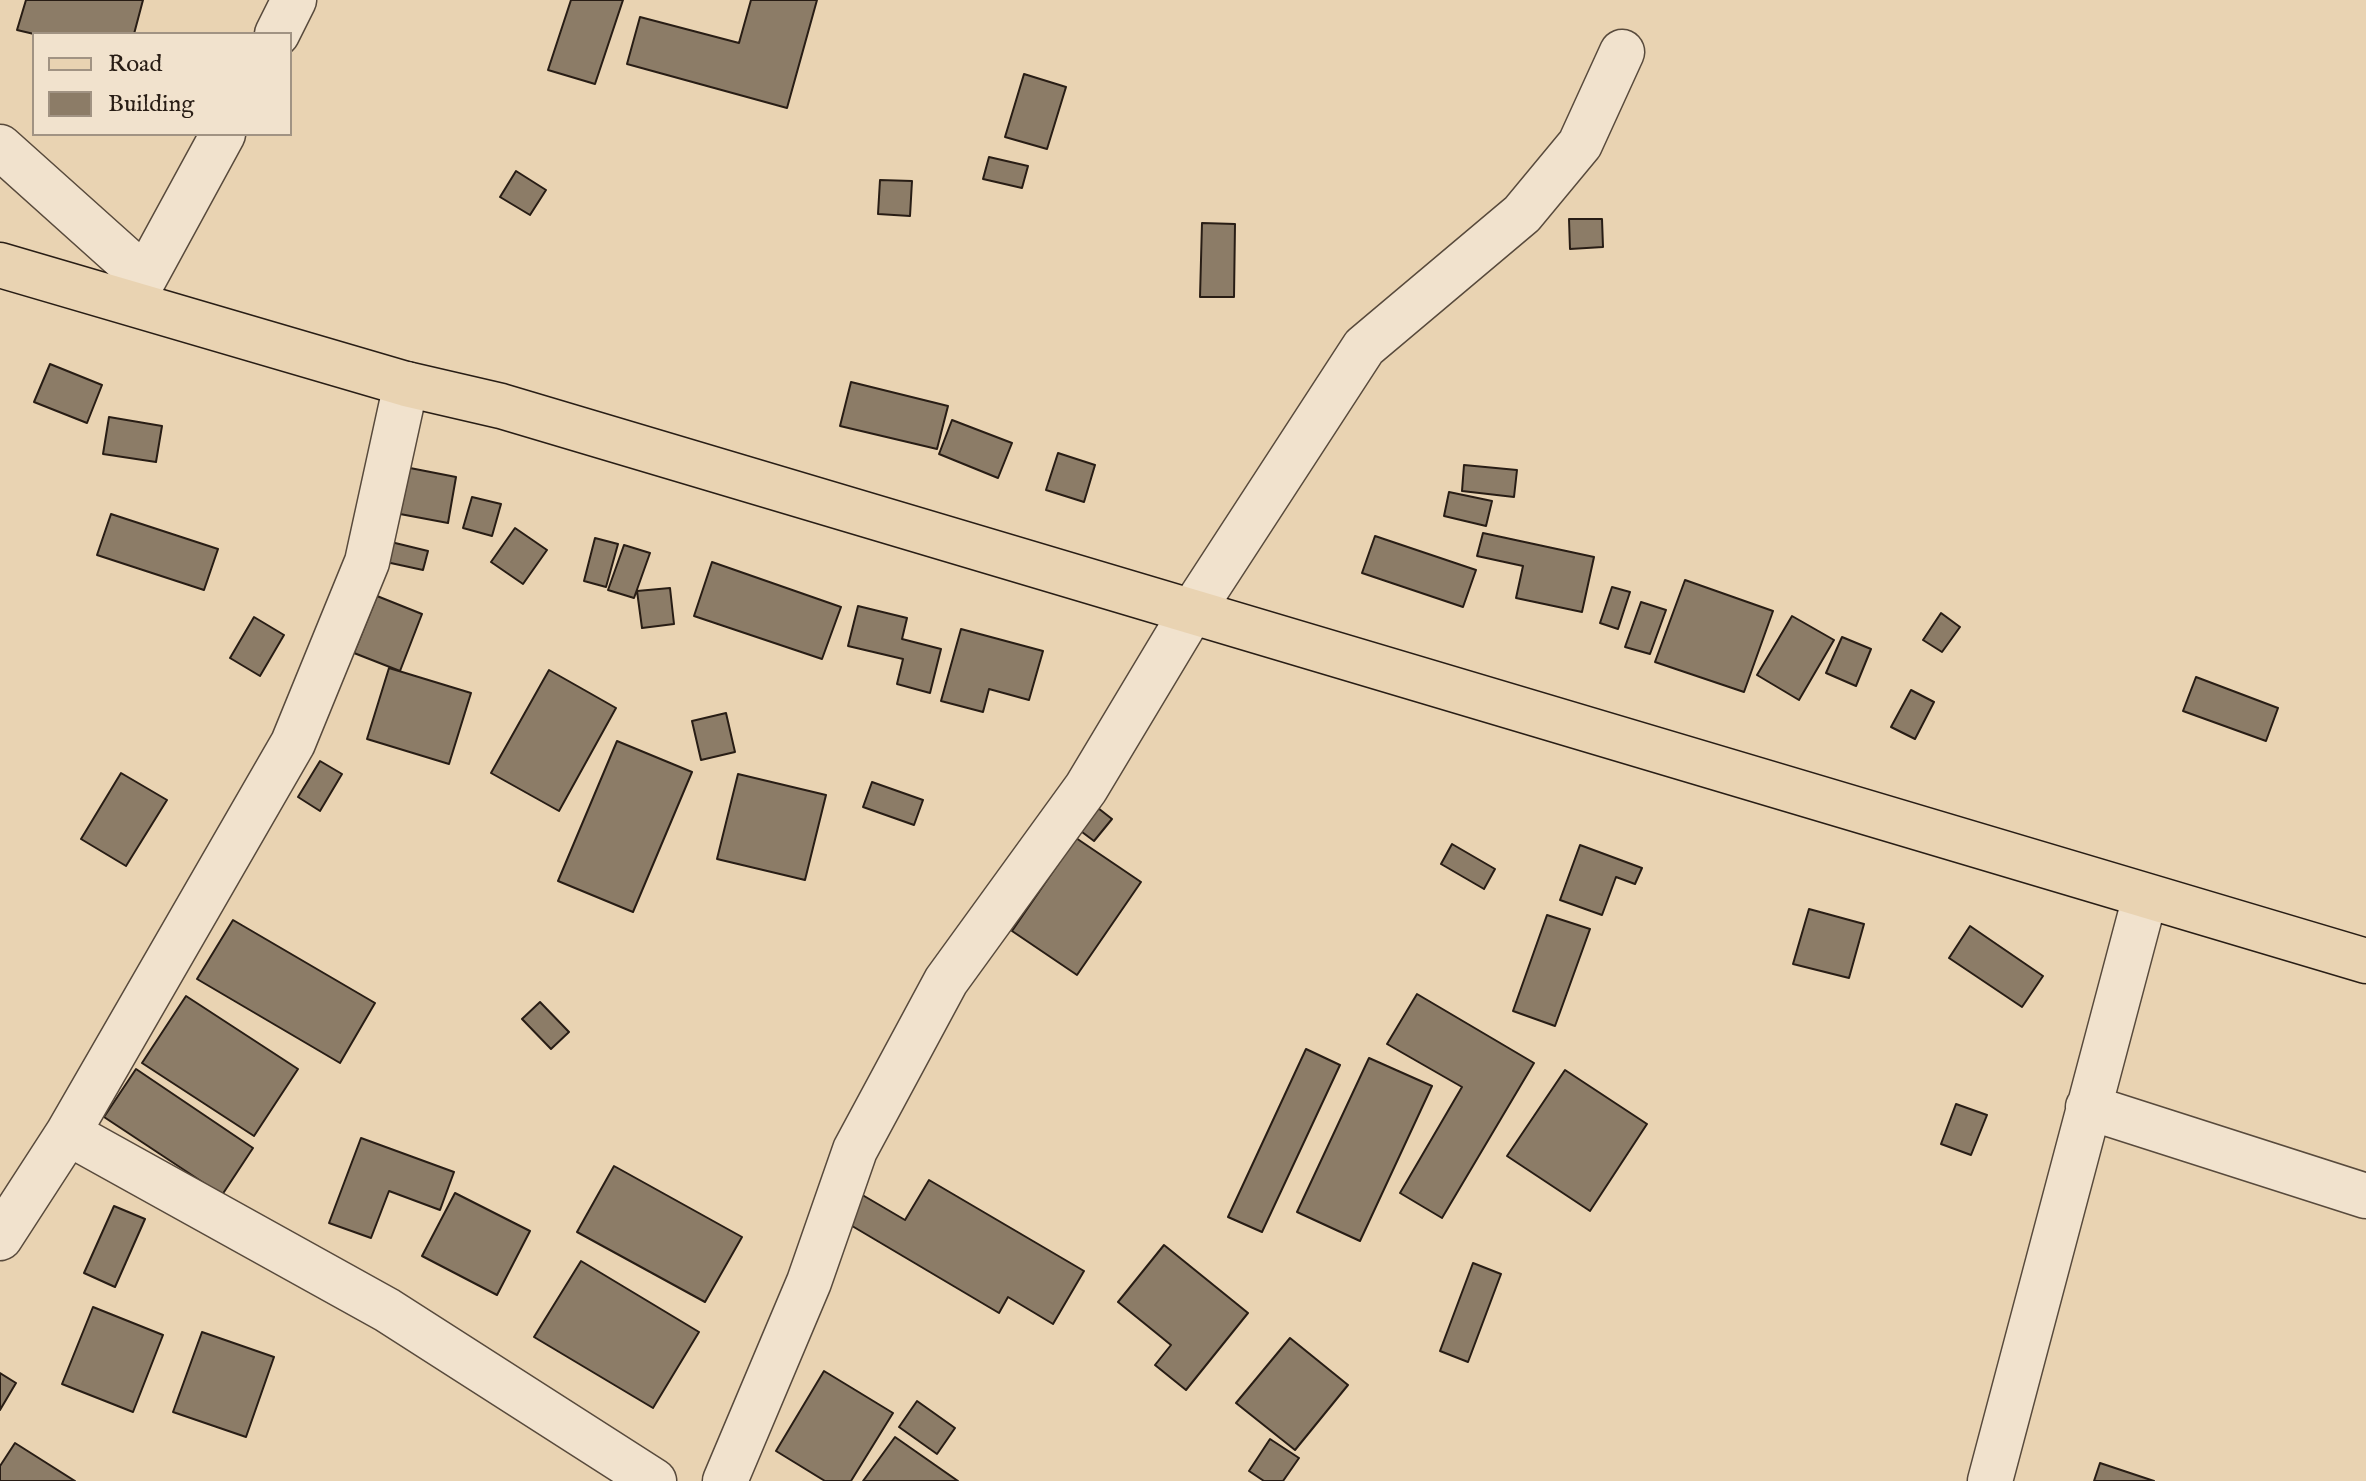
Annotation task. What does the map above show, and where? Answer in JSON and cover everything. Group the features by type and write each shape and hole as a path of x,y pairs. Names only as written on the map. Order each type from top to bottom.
{"main road":[{"path":"0,265 138,290 406,384 501,406 2366,961"}],"street":[{"path":"278,32 294,0"},
{"path":"725,1481 809,1282 855,1150 946,981 1086,788 1191,613 1364,347 1522,214 1580,144 1622,52"},
{"path":"0,147 138,290 222,136"},
{"path":"0,1238 68,1133 293,743 367,562 406,384"},
{"path":"1990,1481 2145,897"},
{"path":"2088,1107 2366,1196"},
{"path":"68,1133 387,1310 654,1481"}],"building":[{"path":"26,0 143,0 135,32 32,34 17,30"},
{"path":"571,0 623,0 595,84 548,70"},
{"path":"751,0 817,0 787,108 627,64 640,17 739,43"},
{"path":"1024,74 1066,87 1047,149 1005,137"},
{"path":"989,157 1028,166 1022,188 983,179"},
{"path":"516,171 546,190 530,215 500,197"},
{"path":"880,180 912,181 910,216 878,214"},
{"path":"1569,219 1602,219 1603,247 1570,249"},
{"path":"1202,223 1235,224 1234,297 1200,297"},
{"path":"50,364 102,385 87,423 34,402"},
{"path":"851,382 948,406 937,449 840,426"},
{"path":"109,417 162,426 156,462 103,454"},
{"path":"952,420 1012,443 998,478 939,454"},
{"path":"1058,453 1095,465 1084,502 1046,490"},
{"path":"1464,465 1517,470 1514,497 1462,491"},
{"path":"410,468 456,477 448,523 400,514"},
{"path":"1449,492 1492,501 1486,526 1444,516"},
{"path":"472,497 501,504 492,536 463,528"},
{"path":"111,514 218,549 204,590 97,555"},
{"path":"515,528 547,550 523,584 491,562"},
{"path":"1483,533 1594,557 1582,612 1516,598 1523,566 1477,556"},
{"path":"1375,536 1476,570 1463,607 1362,573"},
{"path":"595,538 618,544 606,587 584,581"},
{"path":"391,542 428,551 423,570 386,562"},
{"path":"624,545 650,553 634,598 608,590"},
{"path":"712,562 841,607 822,659 694,616"},
{"path":"1685,580 1773,611 1744,692 1655,662"},
{"path":"1612,587 1630,592 1618,629 1600,623"},
{"path":"670,588 674,624 642,628 637,591"},
{"path":"377,596 422,614 400,671 354,653"},
{"path":"1641,602 1666,610 1650,654 1625,647"},
{"path":"858,606 907,618 902,639 941,649 930,693 897,684 903,659 848,646"},
{"path":"1941,613 1960,627 1942,652 1923,640"},
{"path":"1792,616 1834,640 1799,700 1757,675"},
{"path":"254,617 284,635 260,676 230,658"},
{"path":"961,629 1043,651 1029,700 989,689 983,712 941,701"},
{"path":"1842,637 1871,649 1856,686 1826,673"},
{"path":"389,668 471,693 449,764 367,739"},
{"path":"549,670 616,708 559,811 491,773"},
{"path":"2196,677 2278,708 2266,741 2183,711"},
{"path":"1911,690 1934,702 1915,739 1891,727"},
{"path":"726,713 735,752 701,760 692,721"},
{"path":"617,741 692,772 633,912 558,881"},
{"path":"320,761 342,774 320,811 298,797"},
{"path":"121,773 167,800 126,866 81,839"},
{"path":"738,774 826,795 805,880 717,859"},
{"path":"872,782 923,800 914,825 863,807"},
{"path":"1084,797 1112,819 1094,841 1066,820"},
{"path":"1076,838 1141,882 1077,975 1012,931"},
{"path":"1452,844 1495,869 1484,889 1441,864"},
{"path":"1580,845 1642,868 1635,884 1616,877 1602,915 1560,900"},
{"path":"1809,909 1864,924 1849,978 1793,964"},
{"path":"1547,915 1590,929 1555,1026 1513,1011"},
{"path":"233,920 375,1003 340,1063 197,979"},
{"path":"1970,926 2043,976 2022,1007 1949,958"},
{"path":"1417,994 1534,1063 1442,1218 1400,1193 1462,1087 1387,1044"},
{"path":"186,996 298,1069 254,1136 142,1063"},
{"path":"540,1002 569,1032 551,1049 522,1019"},
{"path":"1306,1049 1340,1065 1262,1232 1228,1217"},
{"path":"1369,1058 1432,1086 1360,1241 1297,1212"},
{"path":"136,1069 253,1148 222,1195 104,1117"},
{"path":"1565,1070 1647,1124 1590,1211 1507,1156"},
{"path":"1956,1104 1987,1115 1971,1155 1941,1144"},
{"path":"361,1138 454,1172 440,1210 389,1191 371,1238 329,1223"},
{"path":"614,1166 742,1237 705,1302 577,1232"},
{"path":"929,1180 1084,1271 1053,1324 1008,1297 999,1313 842,1220 859,1193 905,1220"},
{"path":"455,1193 530,1231 497,1295 422,1256"},
{"path":"114,1206 145,1219 115,1287 84,1273"},
{"path":"1164,1245 1248,1313 1186,1390 1155,1365 1171,1345 1118,1302"},
{"path":"581,1261 699,1332 653,1408 534,1337"},
{"path":"1473,1263 1501,1274 1468,1362 1440,1351"},
{"path":"93,1307 163,1335 133,1412 62,1384"},
{"path":"202,1332 274,1357 246,1437 173,1412"},
{"path":"1290,1338 1348,1385 1295,1450 1236,1403"},
{"path":"824,1371 893,1413 851,1481 825,1481 776,1451"},
{"path":"0,1373 16,1383 0,1410"},
{"path":"917,1401 955,1428 937,1454 899,1427"},
{"path":"895,1437 958,1481 863,1481"},
{"path":"1270,1439 1299,1458 1283,1481 1264,1481 1249,1471"},
{"path":"15,1443 75,1481 0,1481 0,1466"},
{"path":"2100,1463 2154,1481 2094,1481"}]}
